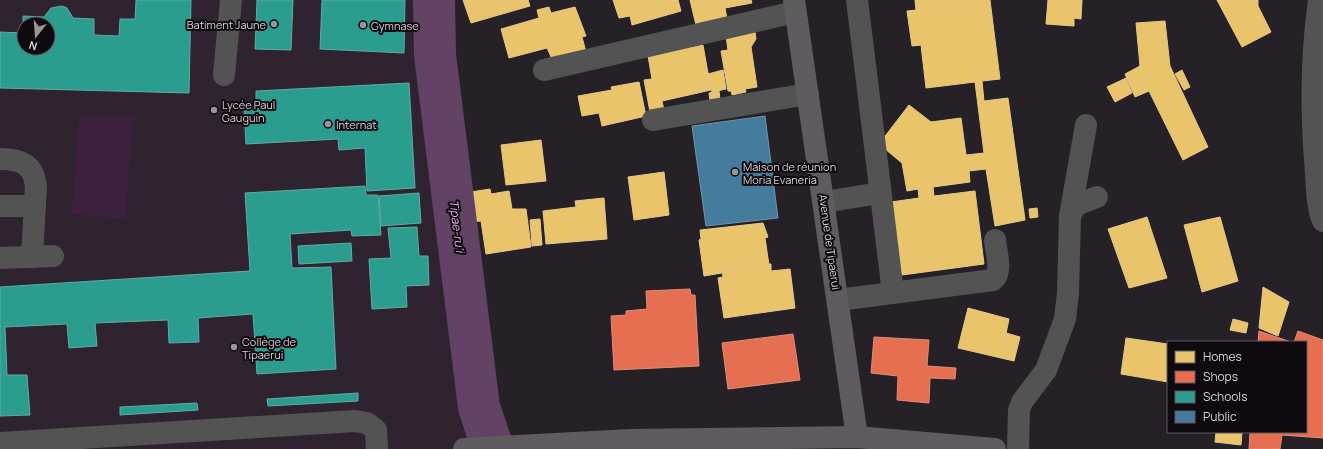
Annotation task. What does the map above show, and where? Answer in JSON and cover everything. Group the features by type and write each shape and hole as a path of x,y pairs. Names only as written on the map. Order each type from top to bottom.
{"main road":[{"name":"Avenue de Tipaerui","path":"794,6 824,202 857,437"},
{"path":"464,449 631,440 857,437 939,446 995,449"}],"street":[{"path":"224,75 231,0"},
{"path":"857,0 892,293"},
{"path":"1319,0 1313,41 1314,147 1317,188 1323,221"},
{"path":"544,70 794,6"},
{"path":"653,120 808,94"},
{"path":"1018,449 1019,410 1022,402 1046,370 1065,319 1068,293 1070,216 1086,125"},
{"path":"0,159 16,160 26,164 32,170 35,177 36,188 32,257"},
{"path":"824,202 880,193"},
{"path":"1070,216 1076,205 1097,197"},
{"path":"0,206 35,206"},
{"path":"838,300 993,280 997,277 998,272 995,240"},
{"path":"0,258 53,256"},
{"path":"0,442 355,421 367,423 376,430 377,449"}],"shaded area":[{"path":"0,0 421,0 422,47 433,171 489,449 0,449"},
{"path":"79,117 133,117 125,219 72,214"}],"building: Homes":[{"path":"463,0 528,0 530,6 471,23"},
{"path":"613,0 678,0 681,11 632,25 630,16 619,18"},
{"path":"690,0 751,0 752,3 725,8 727,19 696,25"},
{"path":"915,0 990,0 1000,79 982,81 984,101 1008,98 1025,220 995,226 986,169 969,171 970,182 933,187 934,196 975,191 984,264 902,275 891,202 919,198 918,189 907,191 902,163 879,144 909,105 931,122 961,118 966,155 984,153 975,82 926,88 921,45 912,46 907,11 916,10"},
{"path":"1048,0 1082,0 1081,19 1074,18 1074,26 1046,24"},
{"path":"1217,0 1258,0 1258,6 1271,32 1242,47"},
{"path":"549,7 551,13 575,7 586,36 582,37 586,52 561,58 559,55 551,57 547,48 509,58 501,29 539,18 537,10"},
{"path":"1165,21 1170,66 1208,147 1183,160 1149,91 1135,97 1125,74 1140,66 1136,23"},
{"path":"755,32 756,39 751,47 757,87 745,89 746,92 732,95 731,91 728,91 721,51 728,50 726,36"},
{"path":"703,45 711,90 662,101 664,110 650,112 644,80 652,79 648,56"},
{"path":"723,70 726,89 712,92 708,74"},
{"path":"1182,70 1190,87 1184,90 1175,74"},
{"path":"1126,78 1132,93 1115,102 1107,87"},
{"path":"639,82 646,116 602,126 599,113 582,116 578,96 612,90 611,87"},
{"path":"719,91 720,99 710,101 709,93"},
{"path":"541,140 546,181 506,185 501,145"},
{"path":"664,172 669,215 634,220 628,177"},
{"path":"490,189 491,194 509,191 512,209 526,209 531,247 486,254 481,221 469,222 464,193"},
{"path":"604,198 607,239 546,244 543,211 576,207 575,201"},
{"path":"1037,208 1038,217 1030,218 1029,209"},
{"path":"1147,217 1167,278 1129,288 1108,229"},
{"path":"1220,217 1238,281 1202,292 1184,225"},
{"path":"540,219 542,245 532,246 530,220"},
{"path":"763,223 768,237 765,238 769,265 704,276 699,240 701,239 700,230"},
{"path":"771,264 771,271 790,269 795,308 724,318 718,278 723,277 722,269"},
{"path":"1263,287 1289,302 1278,336 1259,328"},
{"path":"968,308 1009,319 1001,358 958,348"},
{"path":"1233,319 1248,323 1246,333 1230,330"},
{"path":"1006,333 1020,337 1014,361 1001,358"},
{"path":"1126,338 1167,344 1167,382 1121,374"},
{"path":"1216,433 1242,433 1241,445 1215,442"}],"building: Shops":[{"path":"690,289 691,295 695,295 699,366 614,370 611,316 626,315 626,311 647,309 646,291"},
{"path":"1259,331 1288,341 1258,341"},
{"path":"1298,331 1323,340 1323,438 1282,435 1280,449 1249,449 1250,433 1307,433 1307,341 1294,341"},
{"path":"793,334 800,380 728,389 722,343"},
{"path":"874,337 929,340 927,366 956,368 955,379 930,378 929,403 897,400 898,376 871,373"}],"building: Schools":[{"path":"136,0 191,0 189,93 0,88 0,32 16,33 16,56 56,56 56,16 45,16 51,8 62,6 67,8 73,18 94,19 94,35 119,36 120,19 135,19"},
{"name":"Batiment Jaune","path":"257,0 293,0 291,50 255,49"},
{"name":"Gymnase","path":"322,0 405,0 404,53 320,49"},
{"name":"Internat","path":"409,83 415,188 367,191 365,148 339,150 338,139 246,144 244,109 256,108 256,91"},
{"path":"365,186 366,195 378,195 381,235 352,236 351,230 290,234 292,268 331,267 336,369 257,374 253,314 198,318 199,342 169,343 168,320 95,323 97,346 69,348 67,324 5,327 7,375 27,375 30,415 0,416 0,287 250,271 245,193"},
{"path":"419,193 421,223 381,226 379,196"},
{"path":"417,227 419,256 428,256 429,285 406,286 407,307 372,309 369,259 391,258 388,228"},
{"path":"351,243 352,261 299,264 298,246"},
{"path":"358,393 358,401 268,406 267,399"},
{"path":"197,403 198,410 120,415 120,407"}],"building: Public":[{"name":"Maison de réunion Moria Evaneria","path":"765,116 778,218 706,226 692,126"}],"waterway":[{"name":"Tipae-ru’i","path":"434,0 435,55 479,407 493,449"}],"place":[{"name":"Batiment Jaune","path":"274,24"},
{"name":"Gymnase","path":"363,25"},
{"name":"Lycée Paul Gauguin","path":"214,110"},
{"name":"Internat","path":"328,124"},
{"name":"Maison de réunion Moria Evaneria","path":"735,172"},
{"name":"Collège de Tipaerui","path":"234,347"}]}
